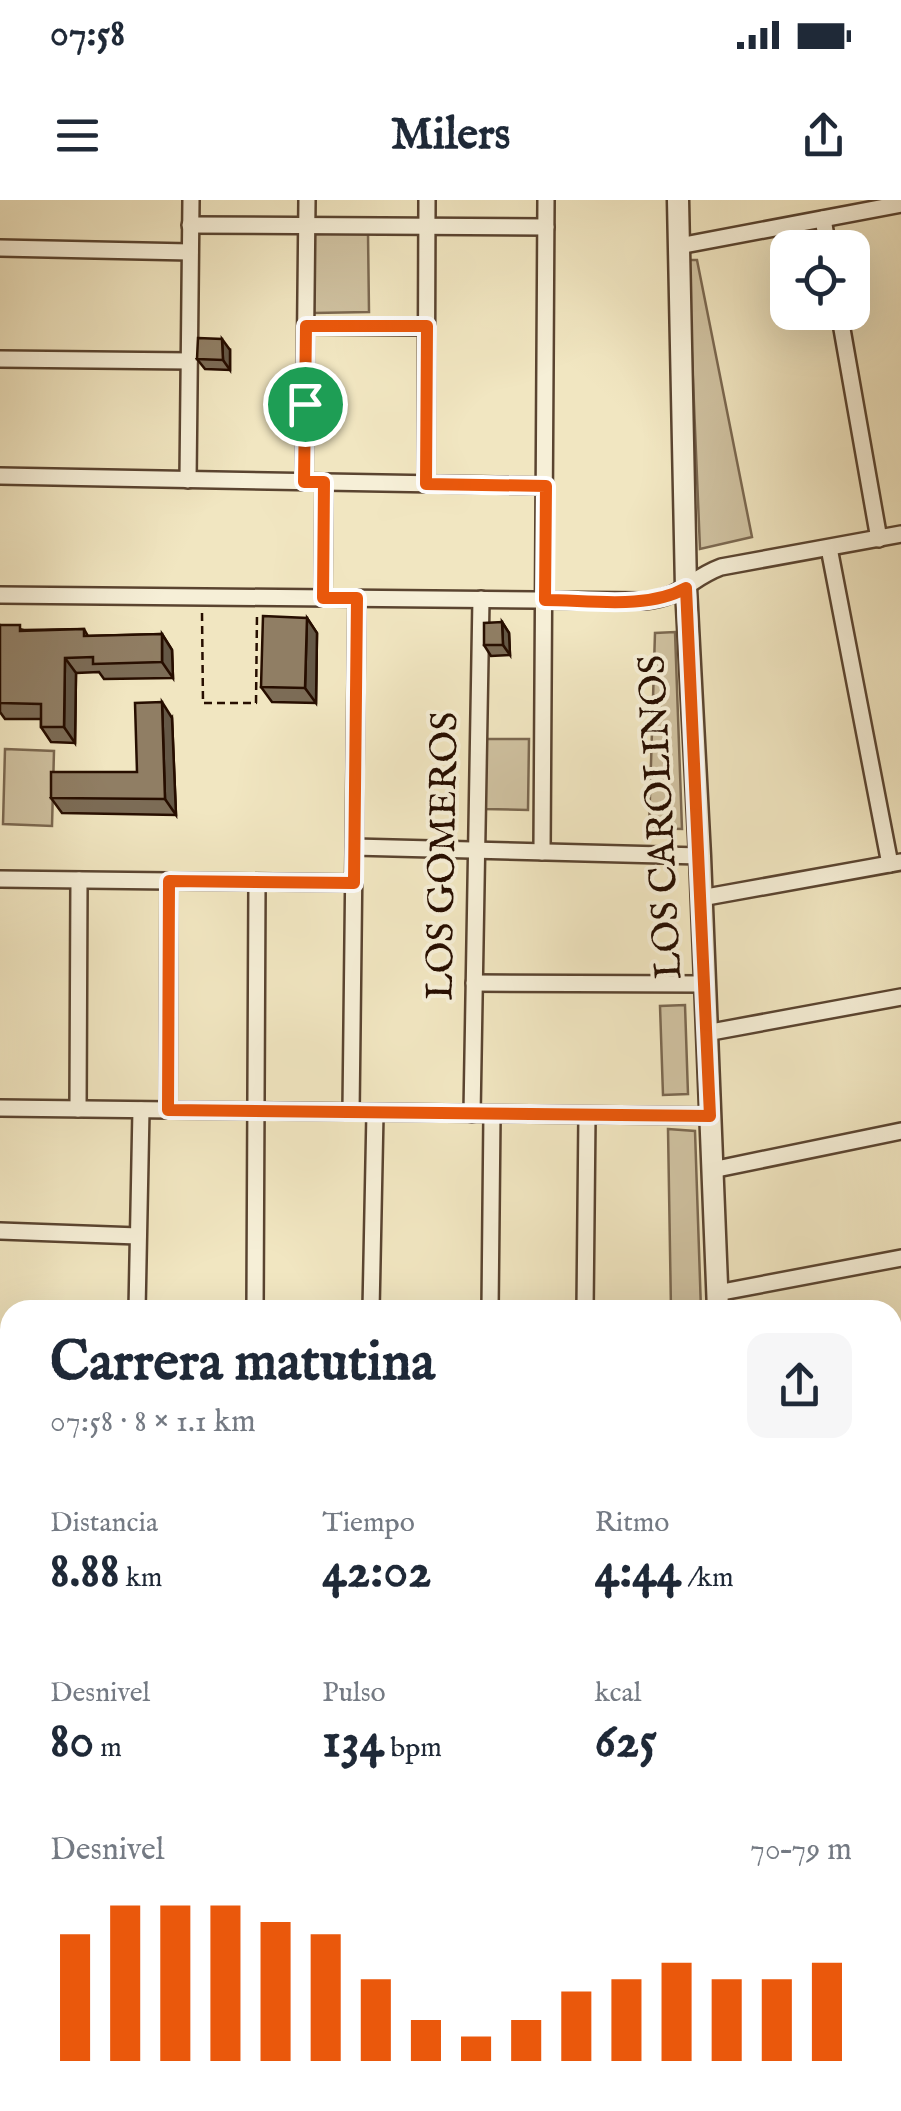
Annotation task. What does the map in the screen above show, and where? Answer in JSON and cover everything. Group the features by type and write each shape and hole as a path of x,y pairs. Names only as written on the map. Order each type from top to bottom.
{"street":[{"path":"188,480 190,200"},
{"path":"304,482 307,200"},
{"path":"426,484 428,200"},
{"path":"542,852 546,200"},
{"name":"LOS CAROLINOS","path":"678,200 686,588 718,1300"},
{"path":"679,246 901,204"},
{"path":"823,219 825,230"},
{"path":"190,226 546,227"},
{"path":"0,248 190,252"},
{"path":"306,326 427,326"},
{"path":"842,330 879,539"},
{"path":"0,359 189,361"},
{"path":"0,476 546,486"},
{"path":"323,598 324,482"},
{"path":"0,595 645,601 672,596 707,572 721,568 901,534"},
{"path":"701,898 896,863 830,548"},
{"path":"352,1112 357,598"},
{"name":"LOS GOMEROS","path":"472,1114 481,600"},
{"path":"354,847 700,856"},
{"path":"0,879 354,883"},
{"path":"78,1109 79,880"},
{"path":"168,1110 169,881"},
{"path":"255,1300 258,882"},
{"path":"474,983 705,984"},
{"path":"706,1034 901,997"},
{"path":"0,1108 710,1116"},
{"path":"136,1300 141,1110"},
{"path":"371,1300 375,1113"},
{"path":"490,1300 492,1114"},
{"path":"584,1300 587,1115"},
{"path":"712,1170 901,1131"},
{"path":"0,1231 138,1236"},
{"path":"726,1300 901,1258"}],"path":[{"path":"202,597 202,702 256,702 258,598"}],"shaded area":[{"path":"368,233 369,312 314,313 313,234"},
{"path":"688,260 697,260 752,537 700,549"},
{"path":"675,632 682,829 649,828 655,633"},
{"path":"485,739 529,739 528,810 484,809"},
{"path":"5,749 54,751 52,826 3,824"},
{"path":"685,1005 688,1094 663,1095 660,1006"},
{"path":"668,1129 695,1131 701,1300 671,1300"}],"building":[{"path":"198,338 222,339 223,360 197,359"},
{"path":"263,616 307,618 305,688 261,687"},
{"path":"502,622 503,645 484,645 484,623"},
{"path":"0,625 20,625 20,631 84,629 84,636 162,634 162,662 93,664 93,657 65,658 64,727 41,727 41,704 0,703"},
{"path":"162,702 165,799 51,798 51,772 137,772 135,703"}],"route":[{"path":"306,326 427,326 426,484 546,486 545,600 645,601 672,596 686,588 710,1116 168,1110 169,881 354,883 357,598 323,598 324,482 304,482 305,404 306,326"}]}
